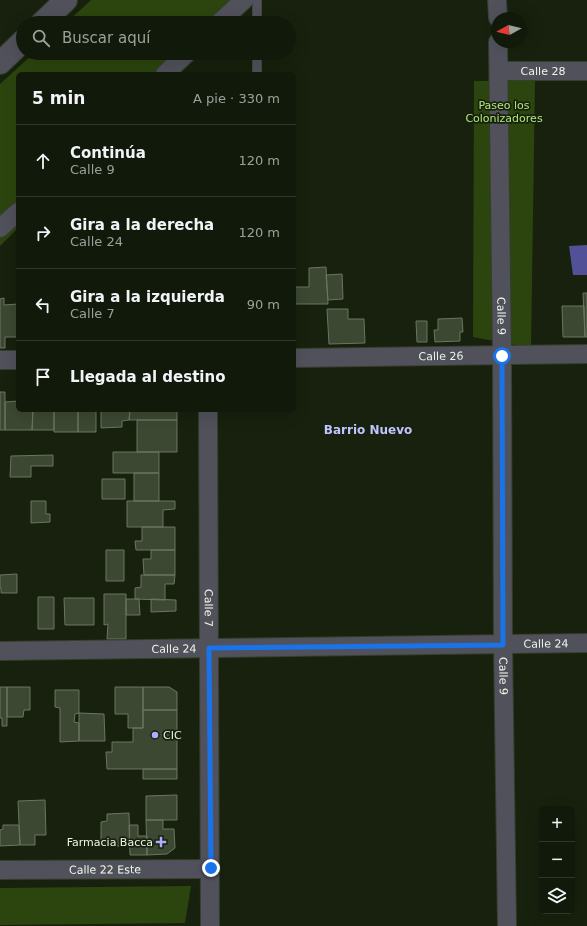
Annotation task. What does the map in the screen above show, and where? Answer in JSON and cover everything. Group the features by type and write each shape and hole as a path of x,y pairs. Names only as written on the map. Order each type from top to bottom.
{"street":[{"path":"49,16 66,0"},
{"path":"227,16 244,0"},
{"path":"498,0 498,12"},
{"path":"0,63 16,48"},
{"name":"Calle 9","path":"498,48 507,926"},
{"path":"167,72 180,60"},
{"name":"Calle 28","path":"499,71 587,70"},
{"path":"0,228 16,214"},
{"name":"Calle 26","path":"296,358 587,354"},
{"path":"0,360 16,360"},
{"name":"Calle 7","path":"208,412 211,868 210,926"},
{"name":"Calle 24","path":"0,651 587,643"},
{"name":"Calle 22 Este","path":"0,870 211,868"}],"lane":[{"path":"257,0 257,16"},
{"path":"257,60 257,72"}],"green space":[{"path":"91,0 249,0 233,16 74,16"},
{"path":"26,60 188,60 176,72 16,72 16,230 0,246 0,84"},
{"name":"Paseo los Colonizadores","path":"474,81 535,81 531,348 473,337"},
{"path":"191,886 185,923 0,925 0,888"}],"shaded area":[{"path":"587,245 587,275 573,275 569,246"}],"building":[{"path":"326,267 328,304 296,304 296,287 309,287 309,268"},
{"path":"342,274 343,299 328,300 326,275"},
{"path":"583,293 587,293 587,337 585,337"},
{"path":"4,298 4,305 16,304 16,337 5,337 5,348 0,348 0,299"},
{"path":"562,306 584,306 585,337 563,337"},
{"path":"327,309 348,309 348,319 364,319 365,343 329,344"},
{"path":"462,318 463,332 460,332 460,341 435,342 434,330 438,330 438,319"},
{"path":"416,321 427,321 427,342 417,342"},
{"path":"0,392 5,392 5,430 0,430"},
{"path":"16,401 16,412 33,412 32,430 5,430 5,402"},
{"path":"33,412 54,412 54,430 32,430"},
{"path":"54,412 78,412 78,432 54,432"},
{"path":"78,412 96,412 96,432 78,432"},
{"path":"101,412 130,412 129,420 122,421 122,427 101,428"},
{"path":"130,412 177,412 177,420 129,420"},
{"path":"137,420 177,420 177,452 137,452"},
{"path":"113,452 159,452 159,473 113,473"},
{"path":"53,455 53,466 31,466 31,477 10,477 11,456"},
{"path":"134,473 159,473 159,501 134,501"},
{"path":"102,479 125,479 125,499 102,499"},
{"path":"31,501 46,501 46,514 50,514 50,522 31,523"},
{"path":"127,501 175,501 175,509 163,510 163,527 127,527"},
{"path":"142,527 175,527 175,550 136,550 135,541 142,541"},
{"path":"106,550 124,550 124,581 106,581"},
{"path":"151,550 175,550 175,575 144,575 143,559 151,559"},
{"path":"17,574 17,593 1,593 0,575"},
{"path":"141,575 175,575 174,584 165,584 165,600 135,599 135,588 141,587"},
{"path":"104,594 126,594 126,639 107,639 108,624 104,625"},
{"path":"38,597 54,597 54,629 38,629"},
{"path":"64,598 94,598 94,625 65,625"},
{"path":"126,599 139,599 140,615 126,615"},
{"path":"151,599 176,600 176,611 151,612"},
{"path":"0,687 7,687 7,726 2,726 2,718 0,718"},
{"path":"7,687 30,687 30,710 24,710 23,717 7,717"},
{"path":"115,687 143,687 143,728 128,728 128,714 115,714"},
{"path":"143,687 169,687 177,692 177,710 143,710"},
{"path":"55,690 79,690 79,713 75,714 74,722 79,723 79,741 60,742 60,708 55,707"},
{"name":"CIC","path":"143,710 177,710 177,769 107,769 106,752 112,752 112,742 133,742 133,728 143,728"},
{"path":"79,713 104,714 105,741 79,741"},
{"path":"143,769 177,769 177,779 143,779"},
{"path":"177,795 177,820 146,820 146,796"},
{"path":"45,800 46,835 35,835 35,845 20,845 18,801"},
{"path":"129,813 130,846 101,846 101,822 107,821 107,814"},
{"name":"Farmacia Bacca","path":"146,820 163,820 163,829 174,829 175,848 167,854 147,855"},
{"path":"3,825 19,825 20,845 0,846 0,830 3,829"},
{"path":"129,825 138,825 138,836 147,836 147,855 130,855"}],"place":[{"name":"CIC","path":"155,735"},
{"name":"Farmacia Bacca","path":"161,842"}],"district":[{"name":"Barrio Nuevo","path":"368,430"}],"route":[{"path":"211,868 209,648 503,645 502,356"}]}
